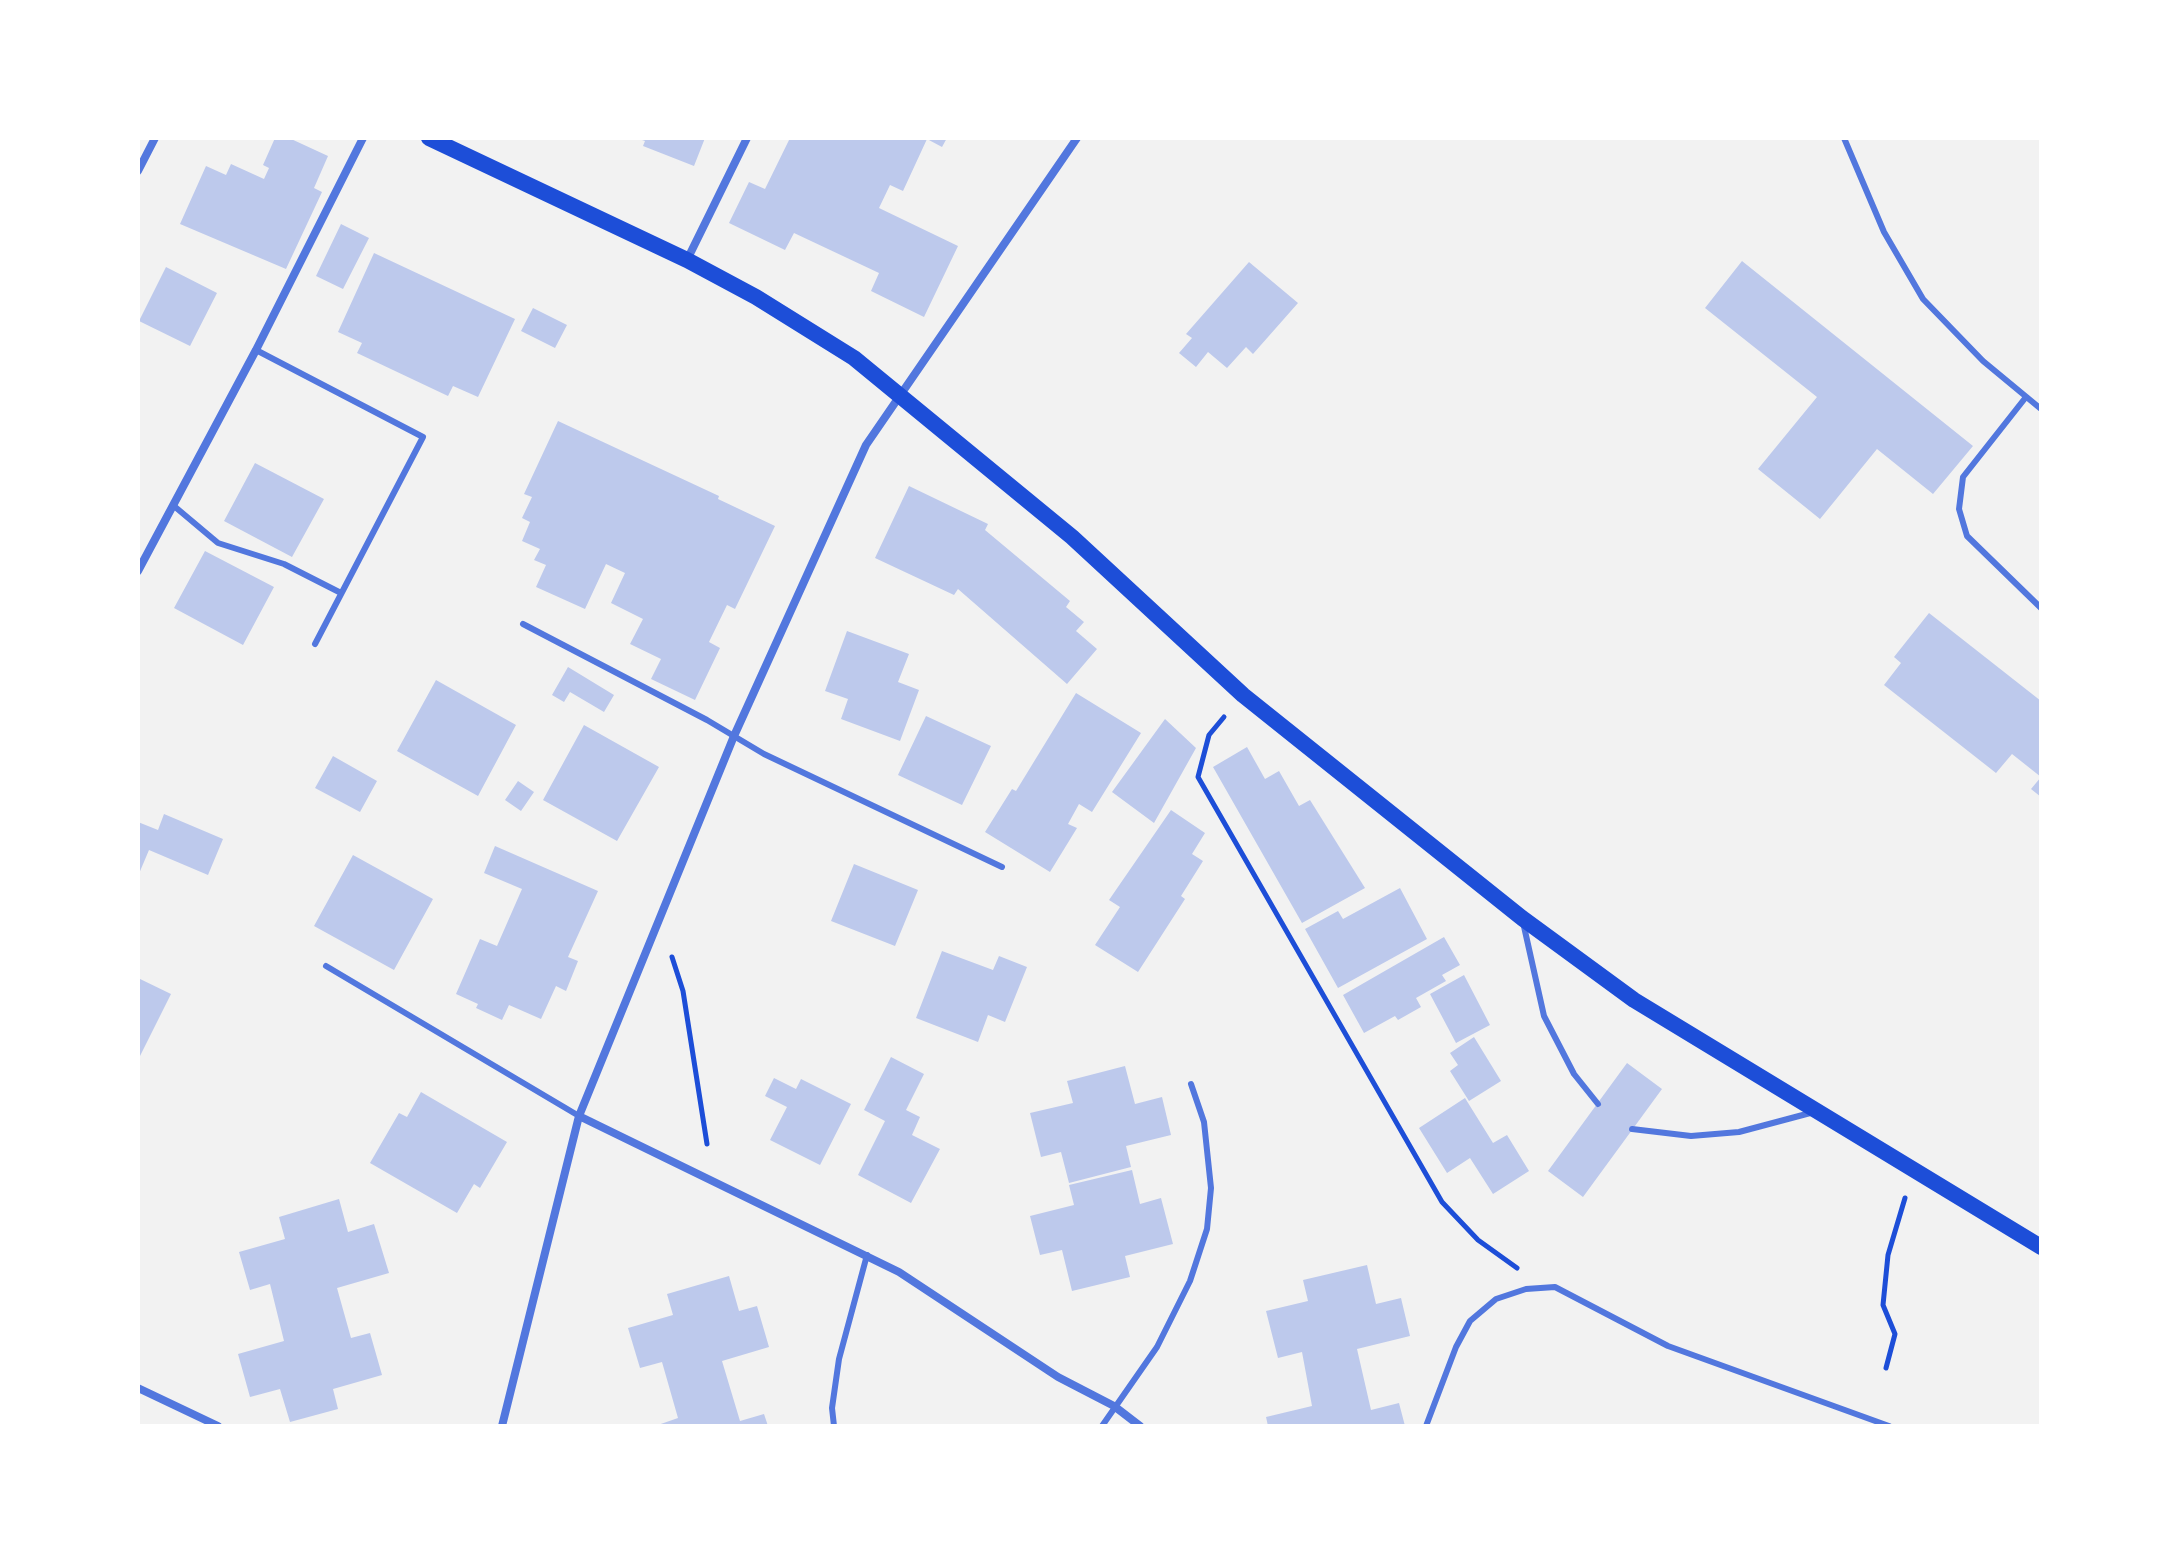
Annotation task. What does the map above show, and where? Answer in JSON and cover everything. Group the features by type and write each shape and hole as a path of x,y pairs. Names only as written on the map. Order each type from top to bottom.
{"main road":[{"path":"438,140 687,260 827,341 903,395 1072,537 1243,695 1522,918 1634,1000 2041,1247"}],"street":[{"path":"138,171 155,138"},
{"path":"138,571 256,350 363,138"},
{"path":"687,260 747,138"},
{"path":"502,1426 579,1116 734,736 866,445 1077,138"},
{"path":"579,1116 867,1255 934,1292 1058,1377 1114,1406 1140,1426"},
{"path":"138,1388 218,1426"}],"lane":[{"path":"1844,138 1884,232 1923,299 1983,361 2041,409"},
{"path":"256,350 423,437 315,644"},
{"path":"2026,397 1963,477 1959,509 1967,536 2041,608"},
{"path":"174,506 218,543 284,564 341,593"},
{"path":"523,624 734,736 1002,867"},
{"path":"1522,918 1544,1016 1574,1074 1598,1104"},
{"path":"326,966 579,1116"},
{"path":"1102,1426 1157,1347 1190,1281 1207,1229 1211,1188 1204,1122 1191,1084"},
{"path":"1632,1129 1691,1136 1739,1132 1815,1112"},
{"path":"834,1426 832,1408 839,1359 867,1255"},
{"path":"1426,1426 1456,1347 1470,1321 1496,1299 1526,1289 1555,1287 1668,1346 1889,1426"}],"path":[{"path":"1243,695 1209,735 1198,777 1442,1202 1478,1240 1524,1272 1526,1289"},
{"path":"671,956 683,991 707,1144"},
{"path":"1886,1368 1895,1334 1883,1305 1888,1255 1907,1193"}],"building":[{"path":"275,138 289,138 328,156 314,188 322,192 286,269 180,224 206,166 226,175 231,164 264,179 269,168 263,165"},
{"path":"636,138 705,138 694,166 643,146 645,141"},
{"path":"790,138 947,138 942,147 927,139 903,191 890,185 879,208 958,246 924,317 871,291 879,273 794,233 785,250 729,223 749,182 765,189"},
{"path":"341,224 369,238 343,289 316,276"},
{"path":"374,253 515,319 478,397 453,386 448,396 357,353 362,343 338,332"},
{"path":"1742,261 1973,446 1933,494 1877,449 1820,519 1758,469 1817,397 1705,308"},
{"path":"1249,262 1298,303 1253,354 1246,347 1227,368 1208,352 1196,367 1179,353 1192,338 1186,334"},
{"path":"166,267 217,293 190,346 139,321"},
{"path":"533,308 567,325 555,348 521,331"},
{"path":"558,421 719,496 718,499 775,526 735,609 727,605 709,642 720,648 695,700 651,679 661,659 630,644 643,619 611,603 625,573 606,564 585,609 536,587 546,565 534,560 540,549 522,541 530,522 522,518 532,497 524,494"},
{"path":"255,463 324,499 292,557 224,521"},
{"path":"909,486 988,524 985,530 1070,601 1066,607 1084,622 1076,631 1097,649 1067,684 958,589 954,595 875,558"},
{"path":"205,551 274,587 243,645 174,608"},
{"path":"1929,613 2041,701 2041,777 2012,754 1996,773 1884,685 1901,663 1894,657"},
{"path":"847,631 909,654 898,682 919,690 900,741 841,719 848,699 825,691"},
{"path":"568,667 614,695 604,712 570,692 564,702 552,695"},
{"path":"436,680 516,725 478,796 397,751"},
{"path":"1076,693 1141,733 1092,812 1079,804 1068,824 1077,828 1050,872 985,832 1012,789 1016,791"},
{"path":"926,716 991,746 962,805 898,775"},
{"path":"1165,719 1196,748 1154,823 1112,792"},
{"path":"584,725 659,767 617,841 543,800"},
{"path":"1247,747 1265,779 1279,771 1299,806 1310,800 1365,888 1302,923 1213,767"},
{"path":"333,756 377,781 360,812 315,788"},
{"path":"2041,777 2041,797 2031,789"},
{"path":"518,781 534,792 521,811 505,800"},
{"path":"1171,810 1205,833 1192,854 1203,861 1181,896 1185,899 1138,972 1095,945 1120,907 1109,900"},
{"path":"164,814 223,839 208,875 149,850 138,876 138,822 158,830"},
{"path":"495,846 598,891 568,957 578,961 566,991 556,986 541,1019 509,1005 502,1020 456,994 480,939 497,946 522,889 484,873"},
{"path":"353,855 433,899 394,970 314,926"},
{"path":"854,864 918,890 895,946 831,921"},
{"path":"1400,888 1427,939 1338,988 1305,929 1338,911 1343,919"},
{"path":"1444,937 1460,965 1442,975 1446,981 1416,998 1421,1007 1398,1020 1395,1016 1364,1033 1343,995"},
{"path":"942,951 993,970 999,956 1027,967 1005,1022 988,1015 978,1042 916,1018"},
{"path":"1464,975 1490,1025 1456,1043 1430,994"},
{"path":"138,978 171,994 138,1060"},
{"path":"1474,1037 1501,1081 1469,1101 1450,1071 1458,1065 1450,1053"},
{"path":"891,1057 924,1074 906,1110 920,1117 912,1135 940,1149 911,1203 858,1175 885,1121 864,1110"},
{"path":"1627,1063 1662,1089 1583,1197 1548,1171"},
{"path":"1125,1066 1135,1104 1162,1097 1171,1135 1126,1146 1131,1167 1069,1183 1061,1152 1041,1157 1030,1113 1073,1103 1067,1081"},
{"path":"774,1078 796,1089 801,1079 851,1104 820,1165 770,1140 787,1107 765,1096"},
{"path":"421,1092 507,1142 480,1188 474,1184 457,1213 370,1163 399,1113 407,1117"},
{"path":"1465,1098 1493,1143 1507,1135 1529,1171 1493,1194 1470,1158 1447,1173 1419,1128"},
{"path":"1132,1170 1140,1204 1161,1198 1173,1244 1125,1256 1130,1277 1072,1291 1062,1250 1040,1255 1030,1216 1074,1205 1069,1185"},
{"path":"339,1199 348,1232 374,1224 389,1273 337,1288 351,1338 370,1333 382,1375 333,1389 338,1409 290,1422 280,1389 250,1397 238,1354 284,1341 270,1284 250,1290 239,1252 285,1239 279,1217"},
{"path":"1367,1265 1376,1304 1401,1298 1410,1336 1357,1349 1371,1410 1399,1403 1405,1426 1268,1426 1266,1417 1312,1406 1302,1352 1278,1358 1266,1311 1308,1301 1303,1280"},
{"path":"729,1276 739,1311 757,1306 769,1347 722,1361 740,1421 764,1414 768,1426 655,1426 678,1418 662,1362 640,1368 628,1328 673,1315 667,1294"}]}
